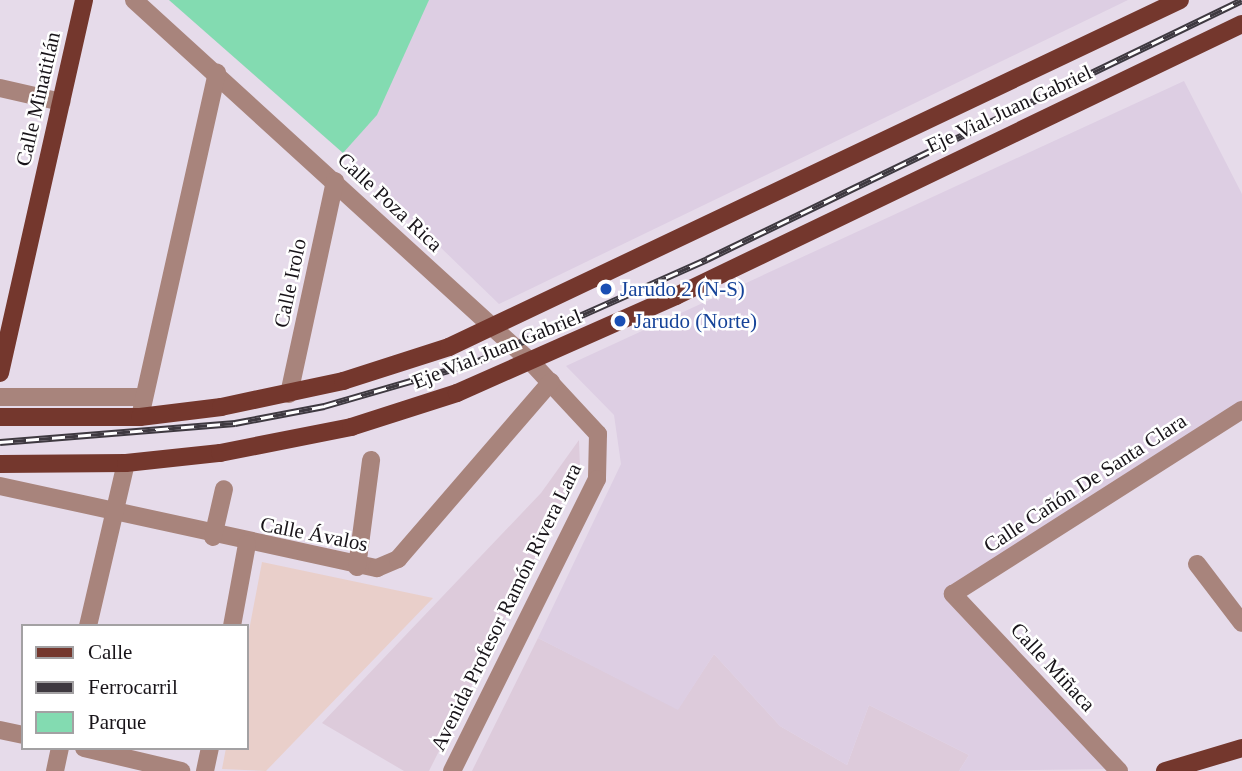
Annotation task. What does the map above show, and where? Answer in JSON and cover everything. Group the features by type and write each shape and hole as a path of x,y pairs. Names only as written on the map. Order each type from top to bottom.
{"main road":[{"name":"Calle Minatitlán","path":"0,373 84,0"},
{"name":"Eje Vial Juan Gabriel","path":"0,417 140,417 289,394 493,329 1180,0"},
{"name":"Eje Vial Juan Gabriel","path":"0,464 126,463 351,427 532,363 1242,24"},
{"path":"1165,771 1242,748"}],"street":[{"name":"Calle Poza Rica","path":"134,0 532,363"},
{"path":"140,417 217,73"},
{"path":"0,88 61,102"},
{"name":"Calle Irolo","path":"289,394 335,181"},
{"name":"Avenida Profesor Ramón Rivera Lara","path":"452,771 600,467 601,445 590,419 532,363"},
{"name":"Calle Ávalos","path":"0,486 213,537 357,567 377,568 398,559 551,382"},
{"path":"0,397 144,397"},
{"name":"Calle Cañón De Santa Clara","path":"953,594 1242,410"},
{"path":"357,567 371,460"},
{"path":"88,624 126,463"},
{"path":"213,537 224,489"},
{"path":"232,624 247,544"},
{"path":"1198,564 1242,623"},
{"name":"Calle Miñaca","path":"953,594 1119,771"},
{"path":"0,730 21,735"},
{"path":"55,771 60,750"},
{"path":"92,750 181,771"},
{"path":"205,771 209,750"}],"shaded area":[{"path":"169,0 1128,0 499,304 343,153"},
{"path":"1184,81 1242,194 1242,401 951,598 1105,769 959,771 969,755 869,705 847,765 780,726 714,654 678,710 538,638 621,464 614,415 566,366"},
{"path":"579,440 580,468 429,771 404,771 322,723 541,493"},
{"path":"262,562 433,598 266,771 222,769 226,750 248,750 248,636"},
{"path":"538,638 678,709 714,654 780,726 847,765 869,705 969,755 959,771 472,771"}],"green space":[{"path":"169,0 429,0 377,115 343,153"}],"railway":[{"path":"0,442 235,423 324,406 476,362 707,259 1242,0"}],"place":[{"name":"Jarudo 2 (N-S)","path":"606,289"},
{"name":"Jarudo (Norte)","path":"620,321"}]}
